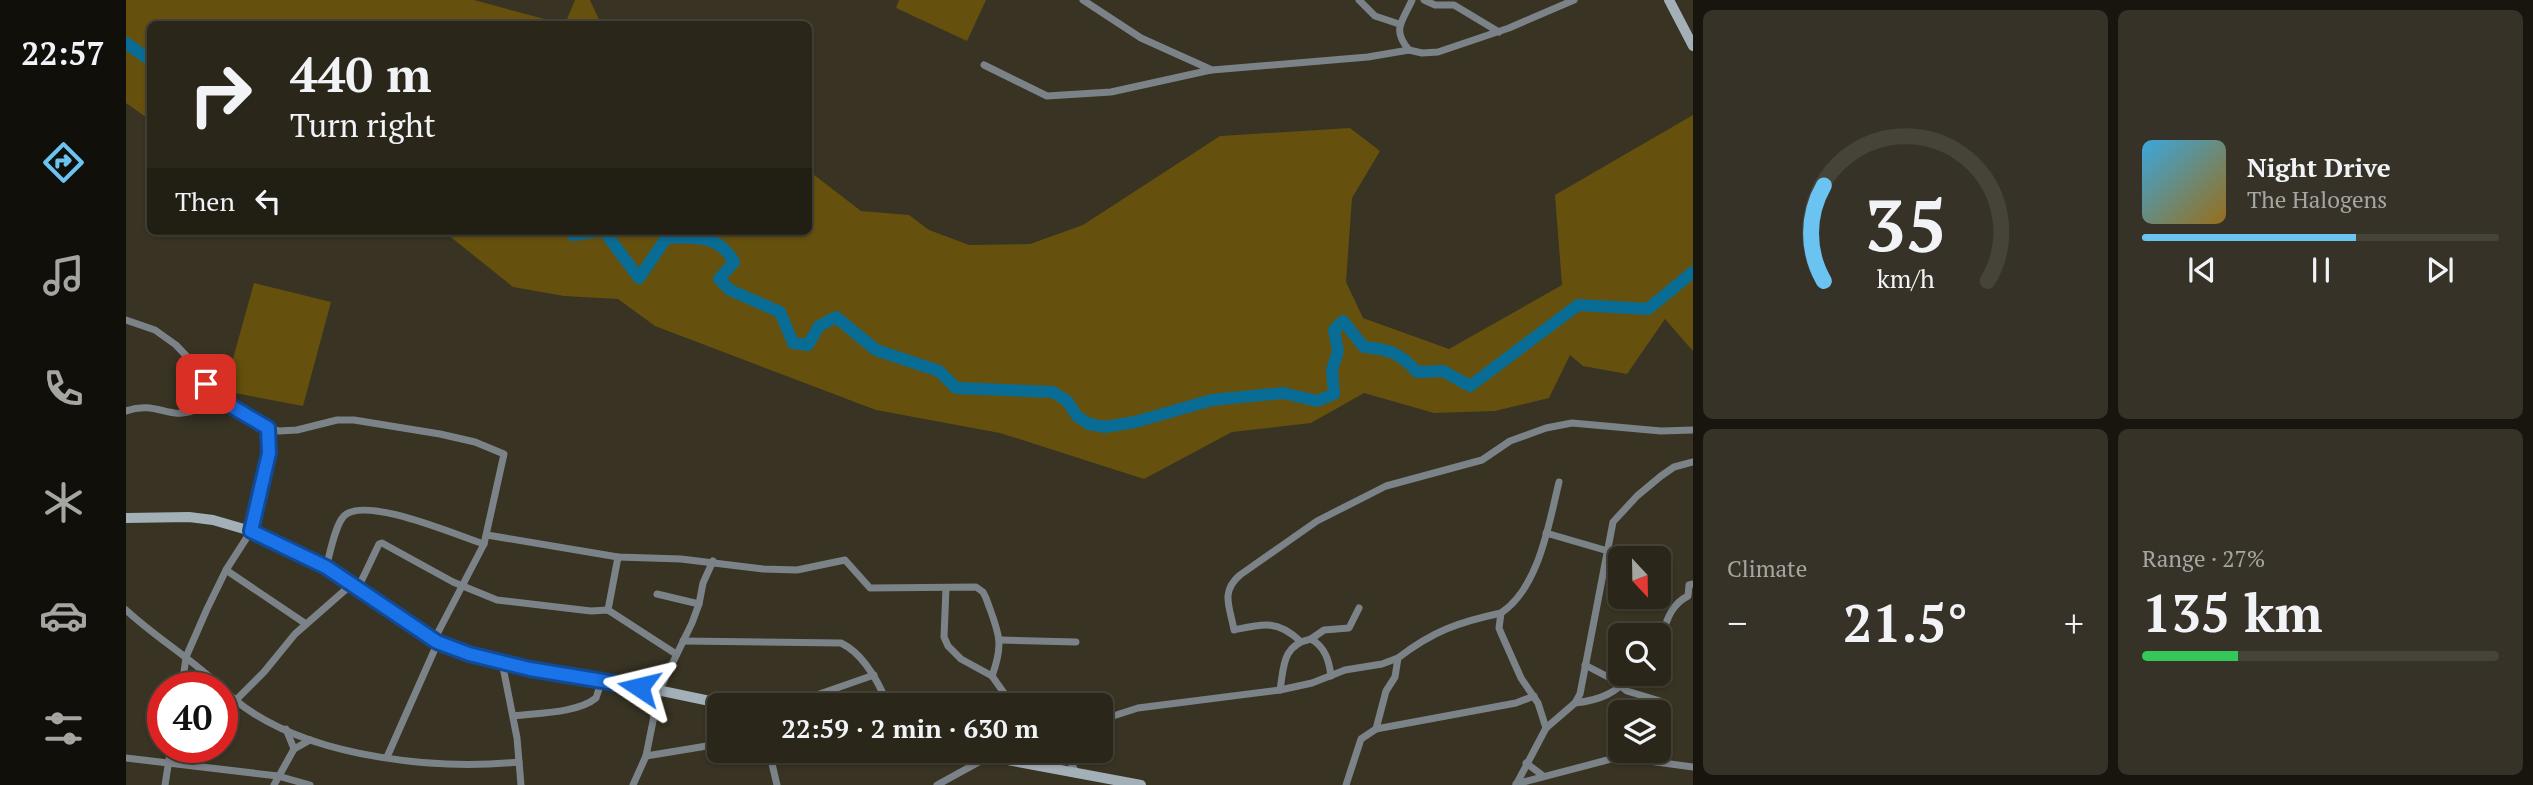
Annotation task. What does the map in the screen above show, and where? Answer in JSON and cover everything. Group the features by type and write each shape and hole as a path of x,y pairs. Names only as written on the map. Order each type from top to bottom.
{"street":[{"path":"1083,0 1141,38 1212,70"},
{"path":"1359,0 1375,16 1399,24"},
{"path":"1409,50 1400,36 1399,24 1412,0"},
{"path":"1424,0 1435,5 1454,5 1499,32"},
{"path":"984,65 1048,96 1111,92 1212,70 1368,57 1409,50 1438,52 1499,32 1574,0"},
{"path":"1669,0 1693,46"},
{"path":"126,320 155,330 176,345 194,364 214,396 268,428 279,431 297,430 337,420 354,420 440,433 501,451 505,458 485,539 436,641 387,757"},
{"path":"126,411 150,407 187,413 214,396"},
{"path":"1300,641 1273,624 1234,630 1227,591 1240,575 1317,521 1386,486 1482,460 1503,444 1558,425 1572,423 1661,431 1693,430"},
{"path":"184,672 186,657 226,570 251,531 269,453 268,428"},
{"path":"1608,546 1610,528 1618,515 1667,471 1693,462"},
{"path":"1113,716 1138,708 1280,690 1345,670 1374,666 1398,658 1416,644 1447,628 1472,619 1502,613 1522,595 1546,533 1559,482"},
{"path":"326,567 339,525 344,515 354,510 397,513 485,539 618,557 713,561 763,569 797,570 845,560 870,588 980,588 1001,640 999,660 992,676"},
{"path":"126,518 189,517 213,520 251,531 326,567 436,641 469,654 530,669 707,701"},
{"path":"1516,784 1546,728 1574,703 1582,688 1608,551 1546,533"},
{"path":"238,698 306,624 355,586 382,543 463,587 497,600 580,610 608,610 676,654"},
{"path":"608,610 618,557"},
{"path":"633,785 646,756 659,691 699,604 703,583 713,561"},
{"path":"226,570 306,624"},
{"path":"1666,623 1674,605 1688,596 1689,585 1693,584"},
{"path":"946,588 945,640 961,659 992,676 1004,693"},
{"path":"657,594 699,604"},
{"path":"1280,690 1288,652 1300,641 1311,639 1324,630 1349,628 1359,608"},
{"path":"126,610 203,672"},
{"path":"1502,613 1499,628 1521,678 1534,696 1546,728"},
{"path":"1311,639 1321,646 1326,655 1331,676"},
{"path":"1001,640 1076,642"},
{"path":"683,641 841,643 874,675 882,693"},
{"path":"1376,729 1384,698 1395,677 1398,658"},
{"path":"502,662 514,716 522,785"},
{"path":"1585,665 1608,677"},
{"path":"822,693 874,675"},
{"path":"514,716 587,704 596,698 602,680"},
{"path":"1574,703 1607,696 1621,687 1638,696 1656,700"},
{"path":"1346,785 1361,739 1376,729 1516,703 1534,696"},
{"path":"238,702 248,710 286,729 346,752 463,766 519,762"},
{"path":"286,729 293,749"},
{"path":"274,785 293,749 310,740"},
{"path":"646,756 707,746"},
{"path":"1516,784 1542,775 1619,757 1693,766"},
{"path":"126,758 278,776 310,785"},
{"path":"773,763 779,784"},
{"path":"937,785 978,763"},
{"path":"1024,763 1141,785"},
{"path":"1072,763 1076,772"},
{"path":"1525,763 1542,775"},
{"path":"165,785 168,764"}],"shaded area":[{"path":"126,0 474,0 552,21 147,21 147,118 126,103"},
{"path":"575,0 590,0 600,21 566,21"},
{"path":"899,0 986,0 967,41 896,8"},
{"path":"1693,115 1693,351 1665,319 1627,374 1583,366 1570,355 1549,398 1495,411 1434,413 1364,393 1311,423 1232,432 1144,479 1000,433 876,410 655,326 618,299 564,296 513,287 448,235 812,235 812,173 861,211 909,215 929,230 969,245 1030,244 1083,225 1220,136 1350,128 1380,151 1352,198 1346,282 1363,318 1449,349 1562,285 1555,195"},
{"path":"254,283 331,302 303,406 224,391"}],"waterway":[{"path":"126,43 147,58"},
{"path":"607,235 639,278 667,237 705,239 721,246 734,262 719,279 730,290 780,312 793,343 808,345 819,326 836,317 876,350 939,371 956,388 1053,392 1067,401 1077,416 1089,424 1105,427 1135,422 1212,400 1283,393 1317,401 1334,394 1332,370 1338,351 1334,330 1343,321 1364,347 1394,353 1417,372 1443,371 1470,386 1578,305 1648,309 1693,272"}],"route":[{"path":"206,384 214,396 268,428 269,453 251,531 326,567 437,642 469,654 530,669 639,687"}]}
